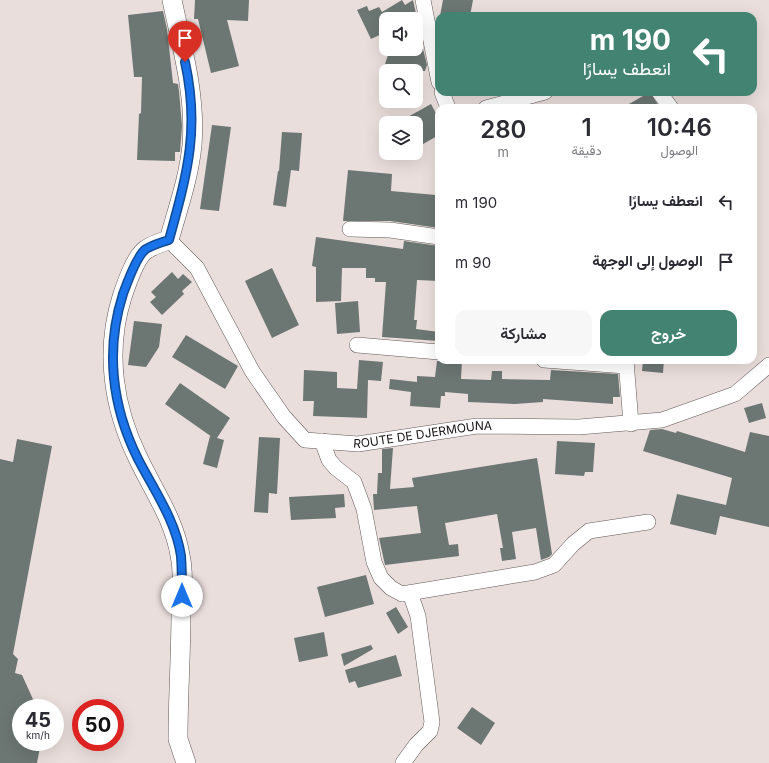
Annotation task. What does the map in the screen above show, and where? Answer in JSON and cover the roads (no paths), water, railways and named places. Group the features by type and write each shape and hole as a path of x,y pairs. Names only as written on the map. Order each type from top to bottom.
{"main road":[{"path":"172,0 190,86 192,145 188,171 169,240 145,249 130,275 116,315 112,345 114,384 124,425 138,458 161,501 174,533 180,555 182,582 178,739 186,763"}],"street":[{"path":"423,0 435,62"},
{"path":"501,104 530,96"},
{"path":"350,229 390,230 435,237"},
{"name":"ROUTE DE DJERMOUNA","path":"169,240 197,268 252,371 284,417 305,440 358,444 477,426 579,427 631,424 662,420 735,394 769,365"},
{"path":"357,345 435,352"},
{"path":"626,364 631,424"},
{"path":"322,441 329,460 336,468 354,482 364,509 374,562 381,578 391,588 402,594 535,572 554,565 573,544 589,531 648,522"},
{"path":"403,763 416,745 430,731 432,722 418,616 410,593"}]}
